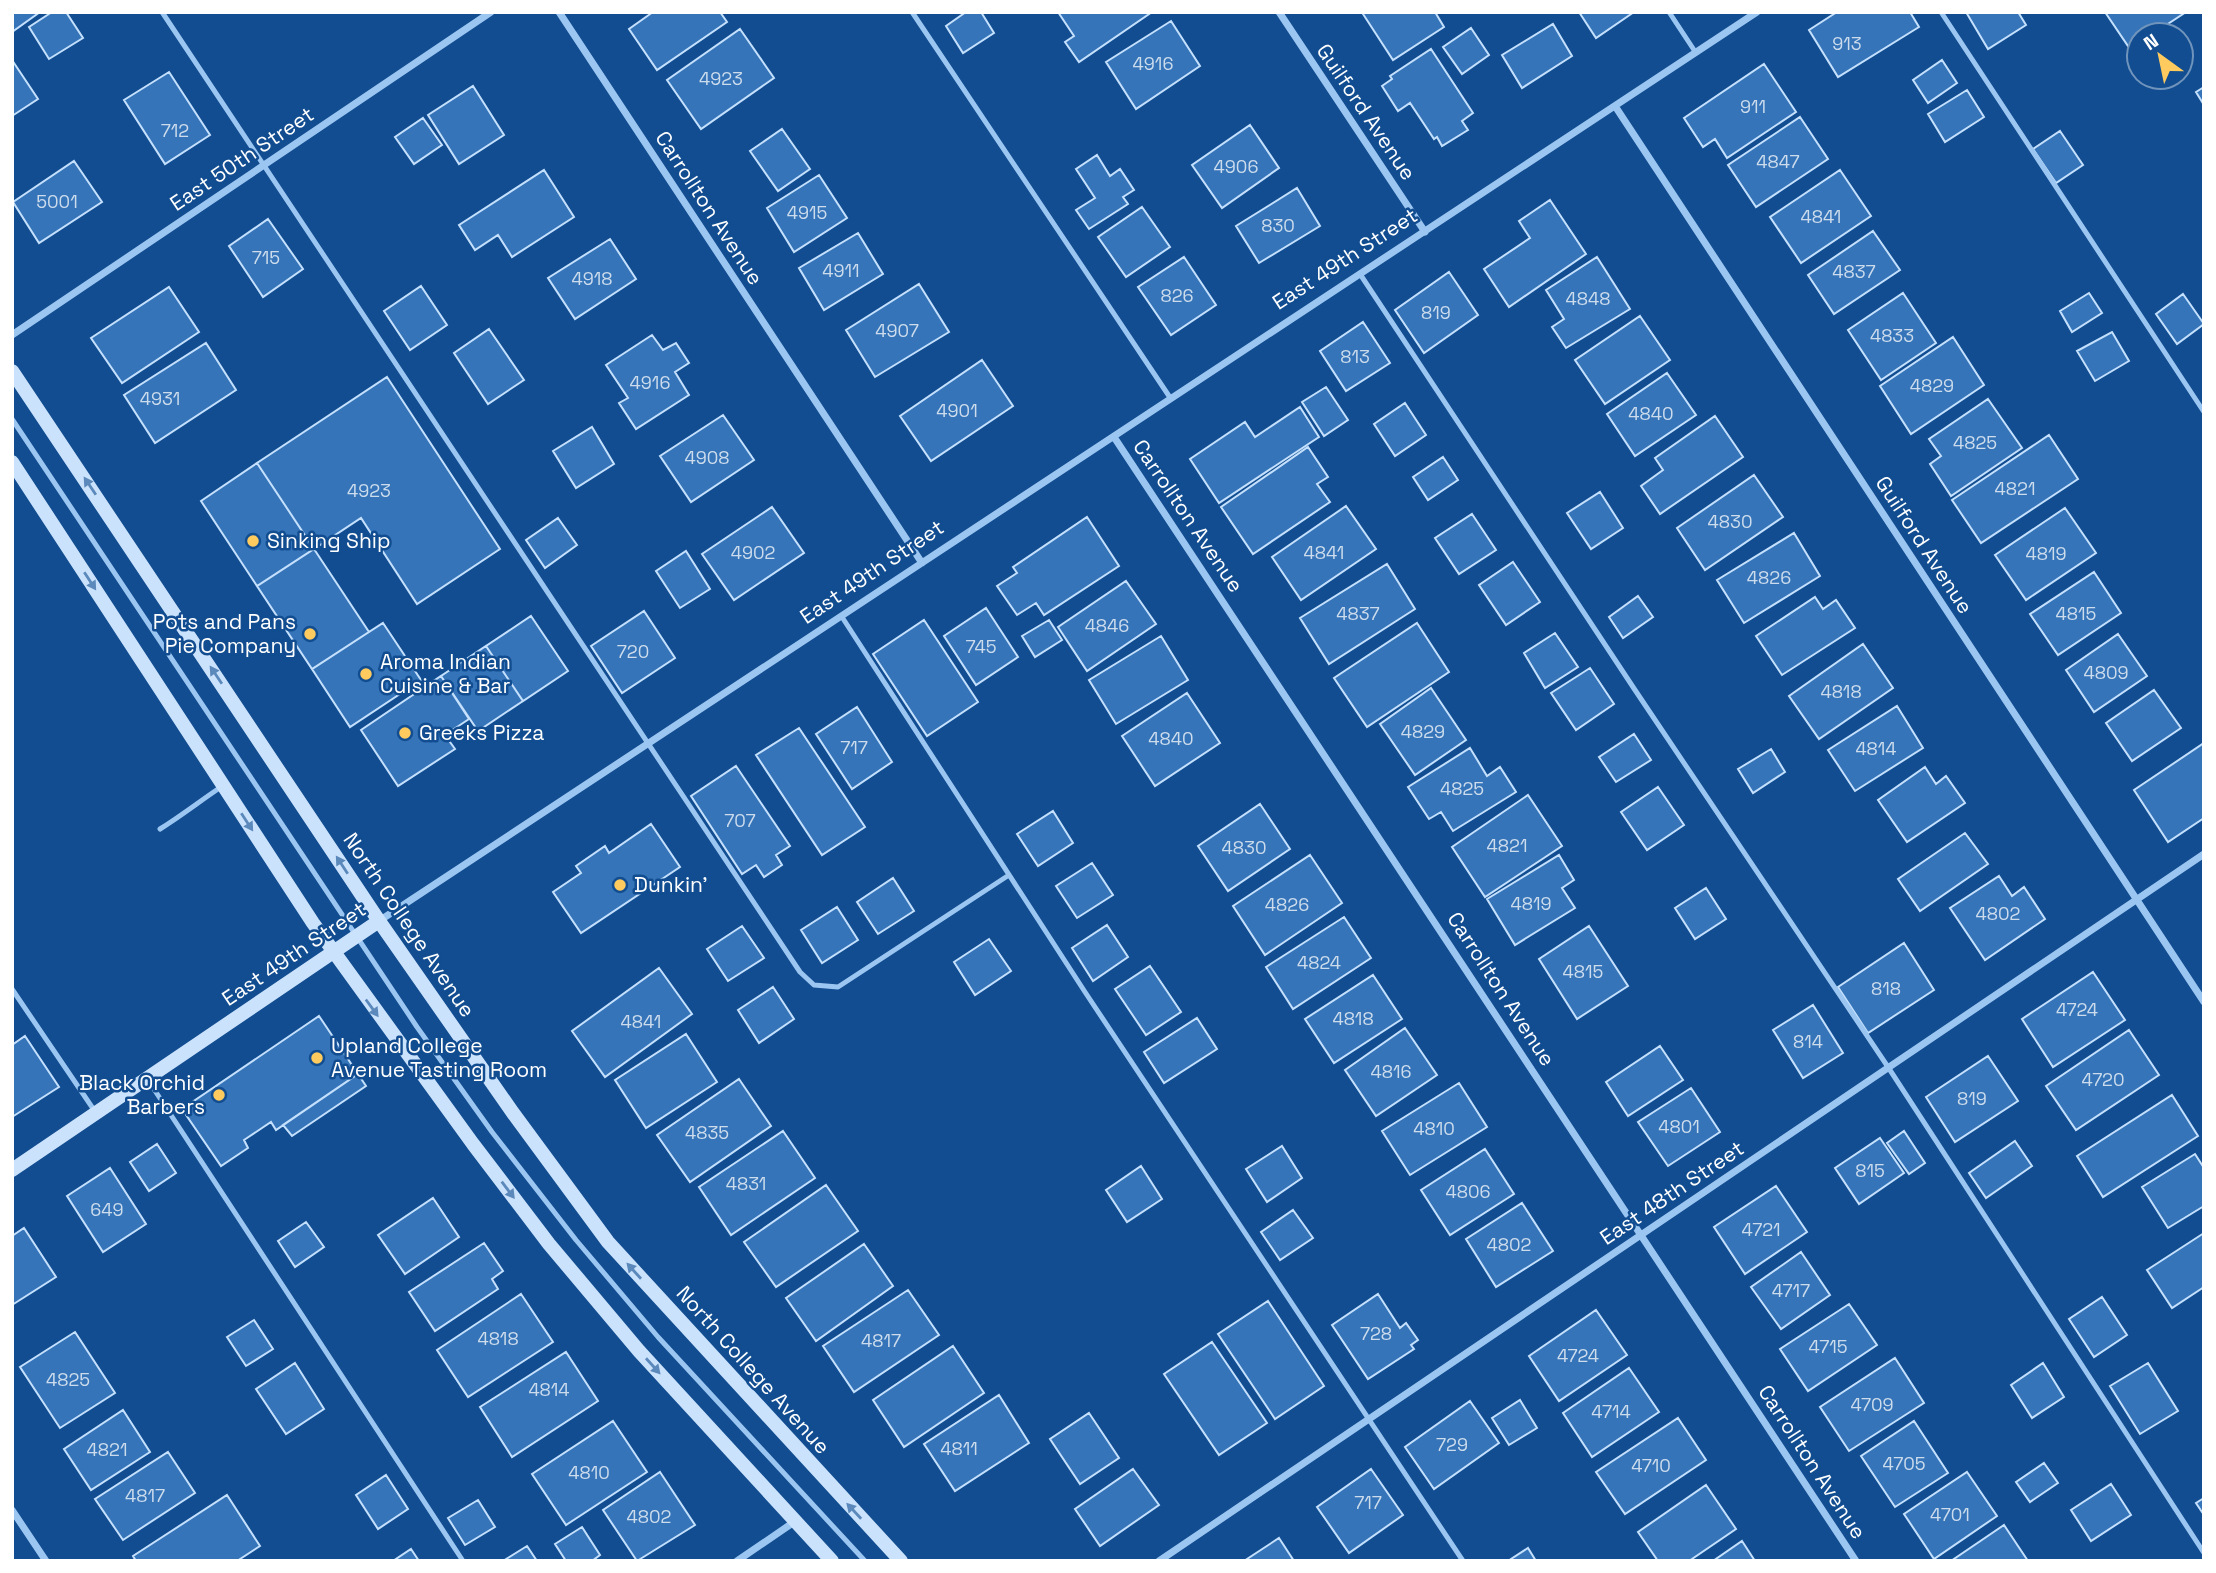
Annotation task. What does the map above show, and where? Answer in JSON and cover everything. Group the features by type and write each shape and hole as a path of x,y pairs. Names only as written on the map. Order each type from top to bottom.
{"main road":[{"name":"North College Avenue","path":"12,371 379,921 608,1242 901,1561"},
{"path":"12,462 333,952 473,1144 549,1244 639,1351 832,1561"},
{"name":"East 49th Street","path":"12,1170 379,921"}],"street":[{"name":"East 50th Street","path":"12,335 491,12"},
{"name":"Carrollton Avenue","path":"559,12 922,563"},
{"name":"Guilford Avenue","path":"1279,12 1425,232"},
{"name":"East 49th Street","path":"379,921 1757,12"},
{"name":"Guilford Avenue","path":"1615,106 2204,1002"},
{"name":"Carrollton Avenue","path":"1114,437 1856,1561"},
{"name":"East 48th Street","path":"1159,1561 2204,854"},
{"path":"12,1510 46,1561"},
{"path":"737,1561 794,1521"}],"lane":[{"path":"162,12 800,972 814,985 838,986 1009,875"},
{"path":"912,12 1171,400"},
{"path":"1669,12 1696,53"},
{"path":"1941,12 2204,412"},
{"path":"1360,274 1634,690 1888,1067 2204,1553"},
{"path":"12,419 417,1027 492,1132 576,1240 658,1337 865,1561"},
{"path":"842,617 1009,875 1463,1561"},
{"path":"160,829 223,786"},
{"path":"12,989 96,1113"},
{"path":"147,1078 463,1561"}],"building":[{"path":"12,12 40,12 12,32"},
{"path":"52,12 66,12 83,38 49,59 29,27"},
{"path":"653,12 720,12 727,22 657,70 629,29"},
{"path":"966,12 981,12 994,33 963,53 946,26"},
{"path":"1058,12 1152,12 1079,62 1065,42 1074,36"},
{"path":"1435,12 1444,27 1393,60 1363,14"},
{"path":"1579,12 1634,12 1596,38"},
{"path":"1837,12 1910,12 1919,27 1838,77 1809,30"},
{"path":"1966,12 2018,12 2026,25 1988,49"},
{"path":"2105,12 2186,12 2172,21 2125,21 2125,42"},
{"path":"1171,21 1200,66 1136,109 1106,62"},
{"path":"1553,24 1572,56 1522,88 1502,55"},
{"path":"1471,28 1489,55 1462,74 1443,47"},
{"path":"740,29 774,78 701,129 667,80"},
{"path":"1431,49 1473,113 1462,121 1468,130 1442,146 1437,137 1434,139 1410,103 1398,111 1382,86 1392,79 1390,76"},
{"path":"12,60 38,99 12,116"},
{"path":"1942,60 1957,83 1928,103 1913,80"},
{"path":"1764,64 1796,112 1727,158 1715,139 1703,147 1684,118"},
{"path":"169,72 210,135 165,164 124,100"},
{"path":"473,86 504,135 459,164 428,115"},
{"path":"2204,87 2204,105 2196,92"},
{"path":"1967,90 1984,117 1945,142 1928,114"},
{"path":"1800,117 1828,159 1756,207 1728,165"},
{"path":"423,118 442,145 414,164 395,137"},
{"path":"1250,125 1279,168 1222,208 1192,165"},
{"path":"782,129 810,169 778,191 750,151"},
{"path":"2060,131 2083,165 2056,183 2033,149"},
{"path":"1097,155 1110,176 1120,169 1134,190 1123,197 1128,204 1089,229 1076,210 1095,198 1076,169"},
{"path":"74,161 102,202 39,243 13,202"},
{"path":"544,170 574,217 512,257 498,235 475,250 459,225"},
{"path":"1840,170 1871,216 1801,263 1770,217"},
{"path":"819,175 847,218 794,252 767,208"},
{"path":"1297,188 1320,226 1259,263 1236,226"},
{"path":"1550,200 1586,254 1509,307 1484,269 1530,238 1519,221"},
{"path":"1142,207 1170,247 1126,277 1098,237"},
{"path":"268,219 303,269 263,297 229,246"},
{"path":"1873,231 1900,270 1834,314 1808,275"},
{"path":"858,233 883,274 824,310 799,268"},
{"path":"610,239 636,279 575,319 548,278"},
{"path":"1184,257 1216,305 1171,335 1138,287"},
{"path":"1597,257 1630,309 1566,348 1552,327 1564,319 1546,290"},
{"path":"1449,272 1478,315 1424,353 1395,310"},
{"path":"919,284 949,332 875,377 846,330"},
{"path":"421,286 447,325 410,350 384,311"},
{"path":"169,287 199,332 122,383 91,338"},
{"path":"1903,293 1936,343 1881,380 1848,330"},
{"path":"2089,293 2102,313 2072,332 2060,311"},
{"path":"2183,294 2204,324 2177,344 2156,314"},
{"path":"1640,316 1670,360 1605,404 1575,360"},
{"path":"1363,322 1390,363 1346,391 1320,351"},
{"path":"489,329 524,380 488,404 454,353"},
{"path":"2112,332 2129,361 2095,381 2077,351"},
{"path":"652,335 663,350 676,343 689,363 675,372 689,395 636,429 619,403 628,398 606,365"},
{"path":"1953,337 1984,385 1911,434 1880,386"},
{"path":"206,343 236,390 155,443 124,395"},
{"path":"982,360 1013,406 931,461 900,416"},
{"path":"1667,373 1696,415 1635,456 1607,414"},
{"path":"387,377 500,549 417,604 361,518 314,549 257,463"},
{"path":"1326,387 1348,420 1324,436 1302,402"},
{"path":"1988,399 2022,448 1951,496 1930,464 1941,456 1929,439"},
{"path":"1405,403 1426,435 1395,456 1374,424"},
{"path":"1300,407 1319,437 1219,503 1190,459 1245,422 1255,437"},
{"path":"723,415 754,460 691,502 660,456"},
{"path":"1715,416 1743,457 1660,514 1641,486 1663,470 1655,458"},
{"path":"592,427 614,464 576,488 553,451"},
{"path":"2049,435 2078,479 1981,543 1952,500"},
{"path":"1308,447 1328,477 1317,484 1330,502 1253,554 1221,507"},
{"path":"1443,457 1458,480 1428,500 1413,477"},
{"path":"257,463 314,549 257,586 201,501"},
{"path":"1754,475 1783,517 1705,570 1677,528"},
{"path":"1600,492 1623,528 1591,549 1567,513"},
{"path":"1346,506 1376,549 1301,600 1272,557"},
{"path":"772,507 804,553 734,600 702,554"},
{"path":"2065,508 2096,553 2026,600 1995,555"},
{"path":"1472,514 1496,550 1459,574 1435,538"},
{"path":"1087,517 1119,566 1044,615 1036,603 1017,615 997,586 1017,573 1013,567"},
{"path":"558,518 577,545 545,568 526,540"},
{"path":"1794,533 1820,576 1744,623 1717,580"},
{"path":"314,549 369,632 312,669 257,586"},
{"path":"686,551 710,589 680,608 656,571"},
{"path":"1513,562 1540,602 1506,625 1479,585"},
{"path":"1387,564 1415,609 1329,664 1300,618"},
{"path":"2094,572 2121,613 2058,655 2030,614"},
{"path":"1126,581 1156,624 1087,671 1058,627"},
{"path":"1638,596 1653,617 1623,638 1609,617"},
{"path":"1815,597 1823,609 1836,600 1855,628 1782,675 1756,636"},
{"path":"986,608 1018,657 976,685 944,636"},
{"path":"644,611 675,658 622,693 591,646"},
{"path":"531,616 568,671 523,701 486,646"},
{"path":"924,620 978,702 927,736 873,654"},
{"path":"1049,620 1062,640 1035,657 1022,636"},
{"name":"Aroma Indian Cuisine & Bar","path":"383,623 421,680 350,727 312,669"},
{"path":"1417,623 1449,672 1367,727 1334,678"},
{"path":"1555,633 1578,667 1545,688 1524,653"},
{"path":"2118,634 2147,676 2094,712 2066,670"},
{"path":"1161,636 1188,680 1116,724 1089,680"},
{"path":"1863,644 1893,688 1819,739 1789,696"},
{"path":"486,646 523,701 478,731 441,676"},
{"path":"1590,668 1614,704 1576,730 1551,693"},
{"name":"Greeks Pizza","path":"441,676 469,719 445,735 455,749 398,786 361,730"},
{"path":"1431,688 1466,740 1415,775 1380,724"},
{"path":"2154,690 2181,728 2132,761 2106,723"},
{"path":"1187,693 1220,743 1155,786 1122,736"},
{"path":"1897,706 1923,748 1855,791 1828,750"},
{"path":"857,707 892,762 852,789 816,734"},
{"path":"799,728 865,827 822,855 756,755"},
{"path":"1634,734 1651,760 1616,782 1599,757"},
{"path":"2204,743 2204,818 2168,842 2134,790"},
{"path":"1470,748 1487,776 1500,767 1516,792 1453,831 1441,812 1429,819 1408,787"},
{"path":"1771,749 1785,772 1753,793 1738,769"},
{"path":"736,766 790,846 776,855 782,865 764,877 756,865 742,874 691,796"},
{"path":"1925,767 1936,784 1946,776 1965,803 1907,842 1878,800"},
{"path":"1658,787 1684,825 1647,850 1621,812"},
{"path":"1528,795 1562,846 1485,897 1452,847"},
{"path":"1260,804 1290,849 1228,891 1198,846"},
{"path":"1053,811 1073,843 1038,866 1017,834"},
{"path":"651,824 680,867 581,933 553,892 581,873 576,866 605,846 609,853"},
{"path":"1965,833 1988,864 1920,911 1898,879"},
{"path":"1310,855 1342,903 1265,955 1233,906"},
{"path":"1559,855 1574,880 1562,888 1575,908 1515,945 1487,899"},
{"path":"1092,863 1113,895 1077,918 1056,886"},
{"path":"1999,876 2012,896 2024,887 2045,919 1985,960 1950,908"},
{"path":"893,878 914,911 878,934 857,902"},
{"path":"1706,888 1726,919 1695,939 1675,908"},
{"path":"837,907 858,940 822,963 801,930"},
{"path":"1344,917 1371,958 1293,1009 1266,967"},
{"path":"1107,925 1128,957 1093,981 1072,948"},
{"path":"742,926 764,958 728,981 707,949"},
{"path":"1589,926 1628,986 1577,1019 1539,959"},
{"path":"989,939 1011,971 975,995 954,962"},
{"path":"1904,943 1934,990 1868,1033 1838,987"},
{"path":"1150,966 1181,1012 1146,1035 1115,989"},
{"path":"659,968 692,1014 605,1077 572,1031"},
{"path":"2093,972 2125,1020 2053,1067 2022,1019"},
{"path":"1373,975 1402,1019 1334,1063 1305,1019"},
{"path":"773,987 794,1019 759,1043 738,1010"},
{"path":"1813,1005 1843,1053 1803,1078 1773,1030"},
{"path":"319,1016 358,1074 276,1130 271,1122 244,1140 248,1148 221,1166 182,1109"},
{"path":"1197,1018 1217,1049 1164,1083 1144,1052"},
{"path":"1405,1028 1437,1075 1376,1116 1345,1070"},
{"path":"2129,1030 2159,1075 2076,1130 2046,1086"},
{"path":"686,1034 717,1082 646,1128 615,1080"},
{"path":"25,1036 59,1087 12,1117 12,1045"},
{"path":"1660,1046 1683,1080 1628,1116 1606,1082"},
{"path":"1988,1056 2018,1101 1955,1142 1926,1097"},
{"path":"358,1074 366,1086 292,1136 283,1125"},
{"path":"739,1079 771,1126 690,1182 657,1135"},
{"path":"1459,1083 1487,1127 1410,1175 1382,1131"},
{"path":"1691,1088 1720,1132 1668,1166 1638,1122"},
{"path":"2172,1095 2198,1136 2103,1197 2077,1156"},
{"path":"783,1131 815,1178 731,1235 699,1187"},
{"path":"1904,1131 1925,1163 1909,1174 1887,1143"},
{"path":"1880,1138 1904,1173 1859,1204 1835,1168"},
{"path":"2015,1141 2032,1166 1986,1198 1969,1173"},
{"path":"157,1144 176,1173 149,1191 130,1162"},
{"path":"1282,1146 1302,1178 1267,1202 1246,1169"},
{"path":"1485,1149 1514,1194 1450,1235 1421,1190"},
{"path":"2195,1154 2204,1168 2204,1206 2168,1228 2142,1187"},
{"path":"1141,1166 1162,1199 1127,1222 1106,1190"},
{"path":"110,1168 146,1224 103,1252 67,1196"},
{"path":"826,1185 858,1231 776,1287 744,1242"},
{"path":"1776,1186 1807,1232 1745,1274 1714,1227"},
{"path":"433,1198 459,1237 405,1274 378,1235"},
{"path":"1522,1203 1553,1251 1496,1287 1466,1239"},
{"path":"1293,1210 1313,1238 1280,1260 1261,1232"},
{"path":"306,1222 324,1247 295,1267 278,1241"},
{"path":"24,1228 56,1277 12,1305 12,1236"},
{"path":"2204,1233 2204,1287 2172,1308 2147,1270"},
{"path":"484,1243 503,1271 492,1279 498,1289 435,1331 409,1292"},
{"path":"864,1244 893,1286 816,1341 786,1298"},
{"path":"1801,1252 1830,1295 1781,1329 1751,1287"},
{"path":"908,1290 939,1335 854,1392 823,1346"},
{"path":"521,1294 553,1342 468,1397 437,1350"},
{"path":"1378,1294 1400,1328 1406,1323 1418,1340 1411,1345 1414,1349 1368,1379 1332,1325"},
{"path":"2102,1297 2127,1335 2094,1357 2069,1319"},
{"path":"1268,1301 1324,1386 1275,1419 1218,1334"},
{"path":"1849,1304 1877,1345 1808,1391 1780,1349"},
{"path":"1596,1310 1627,1355 1559,1401 1529,1356"},
{"path":"254,1320 273,1349 246,1366 227,1337"},
{"path":"75,1332 115,1393 60,1428 20,1367"},
{"path":"1212,1342 1267,1423 1219,1455 1164,1374"},
{"path":"953,1346 984,1393 904,1447 873,1400"},
{"path":"566,1352 598,1401 512,1457 480,1407"},
{"path":"1895,1358 1924,1403 1849,1451 1820,1407"},
{"path":"295,1363 324,1409 286,1434 256,1389"},
{"path":"2043,1363 2064,1397 2032,1418 2011,1385"},
{"path":"2148,1363 2178,1411 2140,1434 2110,1386"},
{"path":"1629,1368 1659,1412 1592,1457 1563,1413"},
{"path":"999,1395 1029,1443 955,1491 924,1444"},
{"path":"1520,1400 1537,1428 1509,1445 1492,1418"},
{"path":"1470,1401 1499,1443 1434,1489 1405,1447"},
{"path":"123,1410 150,1452 91,1490 64,1449"},
{"path":"1089,1413 1119,1458 1080,1484 1050,1439"},
{"path":"1678,1418 1706,1460 1625,1514 1596,1472"},
{"path":"613,1421 647,1472 566,1525 532,1474"},
{"path":"1914,1421 1948,1473 1895,1507 1861,1456"},
{"path":"168,1452 195,1493 123,1540 95,1499"},
{"path":"2044,1463 2058,1483 2030,1502 2016,1482"},
{"path":"1133,1469 1159,1505 1100,1546 1075,1509"},
{"path":"1371,1469 1403,1515 1349,1553 1317,1507"},
{"path":"660,1472 695,1525 637,1561 603,1510"},
{"path":"1967,1472 1997,1516 1934,1559 1904,1514"},
{"path":"386,1475 408,1509 378,1529 356,1495"},
{"path":"2111,1484 2131,1515 2091,1541 2071,1510"},
{"path":"1706,1485 1736,1529 1689,1561 1658,1561 1638,1532"},
{"path":"227,1495 260,1546 237,1561 136,1561 133,1556"},
{"path":"2204,1498 2204,1515 2196,1503"},
{"path":"478,1500 495,1527 465,1545 448,1518"},
{"path":"2004,1525 2028,1561 1951,1561"},
{"path":"582,1527 600,1555 592,1561 566,1561 555,1544"},
{"path":"1279,1538 1294,1561 1244,1561"},
{"path":"1742,1541 1755,1561 1713,1561"},
{"path":"527,1546 537,1561 503,1561"},
{"path":"1528,1548 1536,1561 1508,1561"},
{"path":"411,1549 419,1561 393,1561"}],"place":[{"name":"Sinking Ship","path":"253,541"},
{"name":"Pots and Pans Pie Company","path":"310,634"},
{"name":"Aroma Indian Cuisine & Bar","path":"366,674"},
{"name":"Greeks Pizza","path":"405,733"},
{"name":"Dunkin'","path":"620,885"},
{"name":"Upland College Avenue Tasting Room","path":"317,1058"},
{"name":"Black Orchid Barbers","path":"219,1095"}]}
